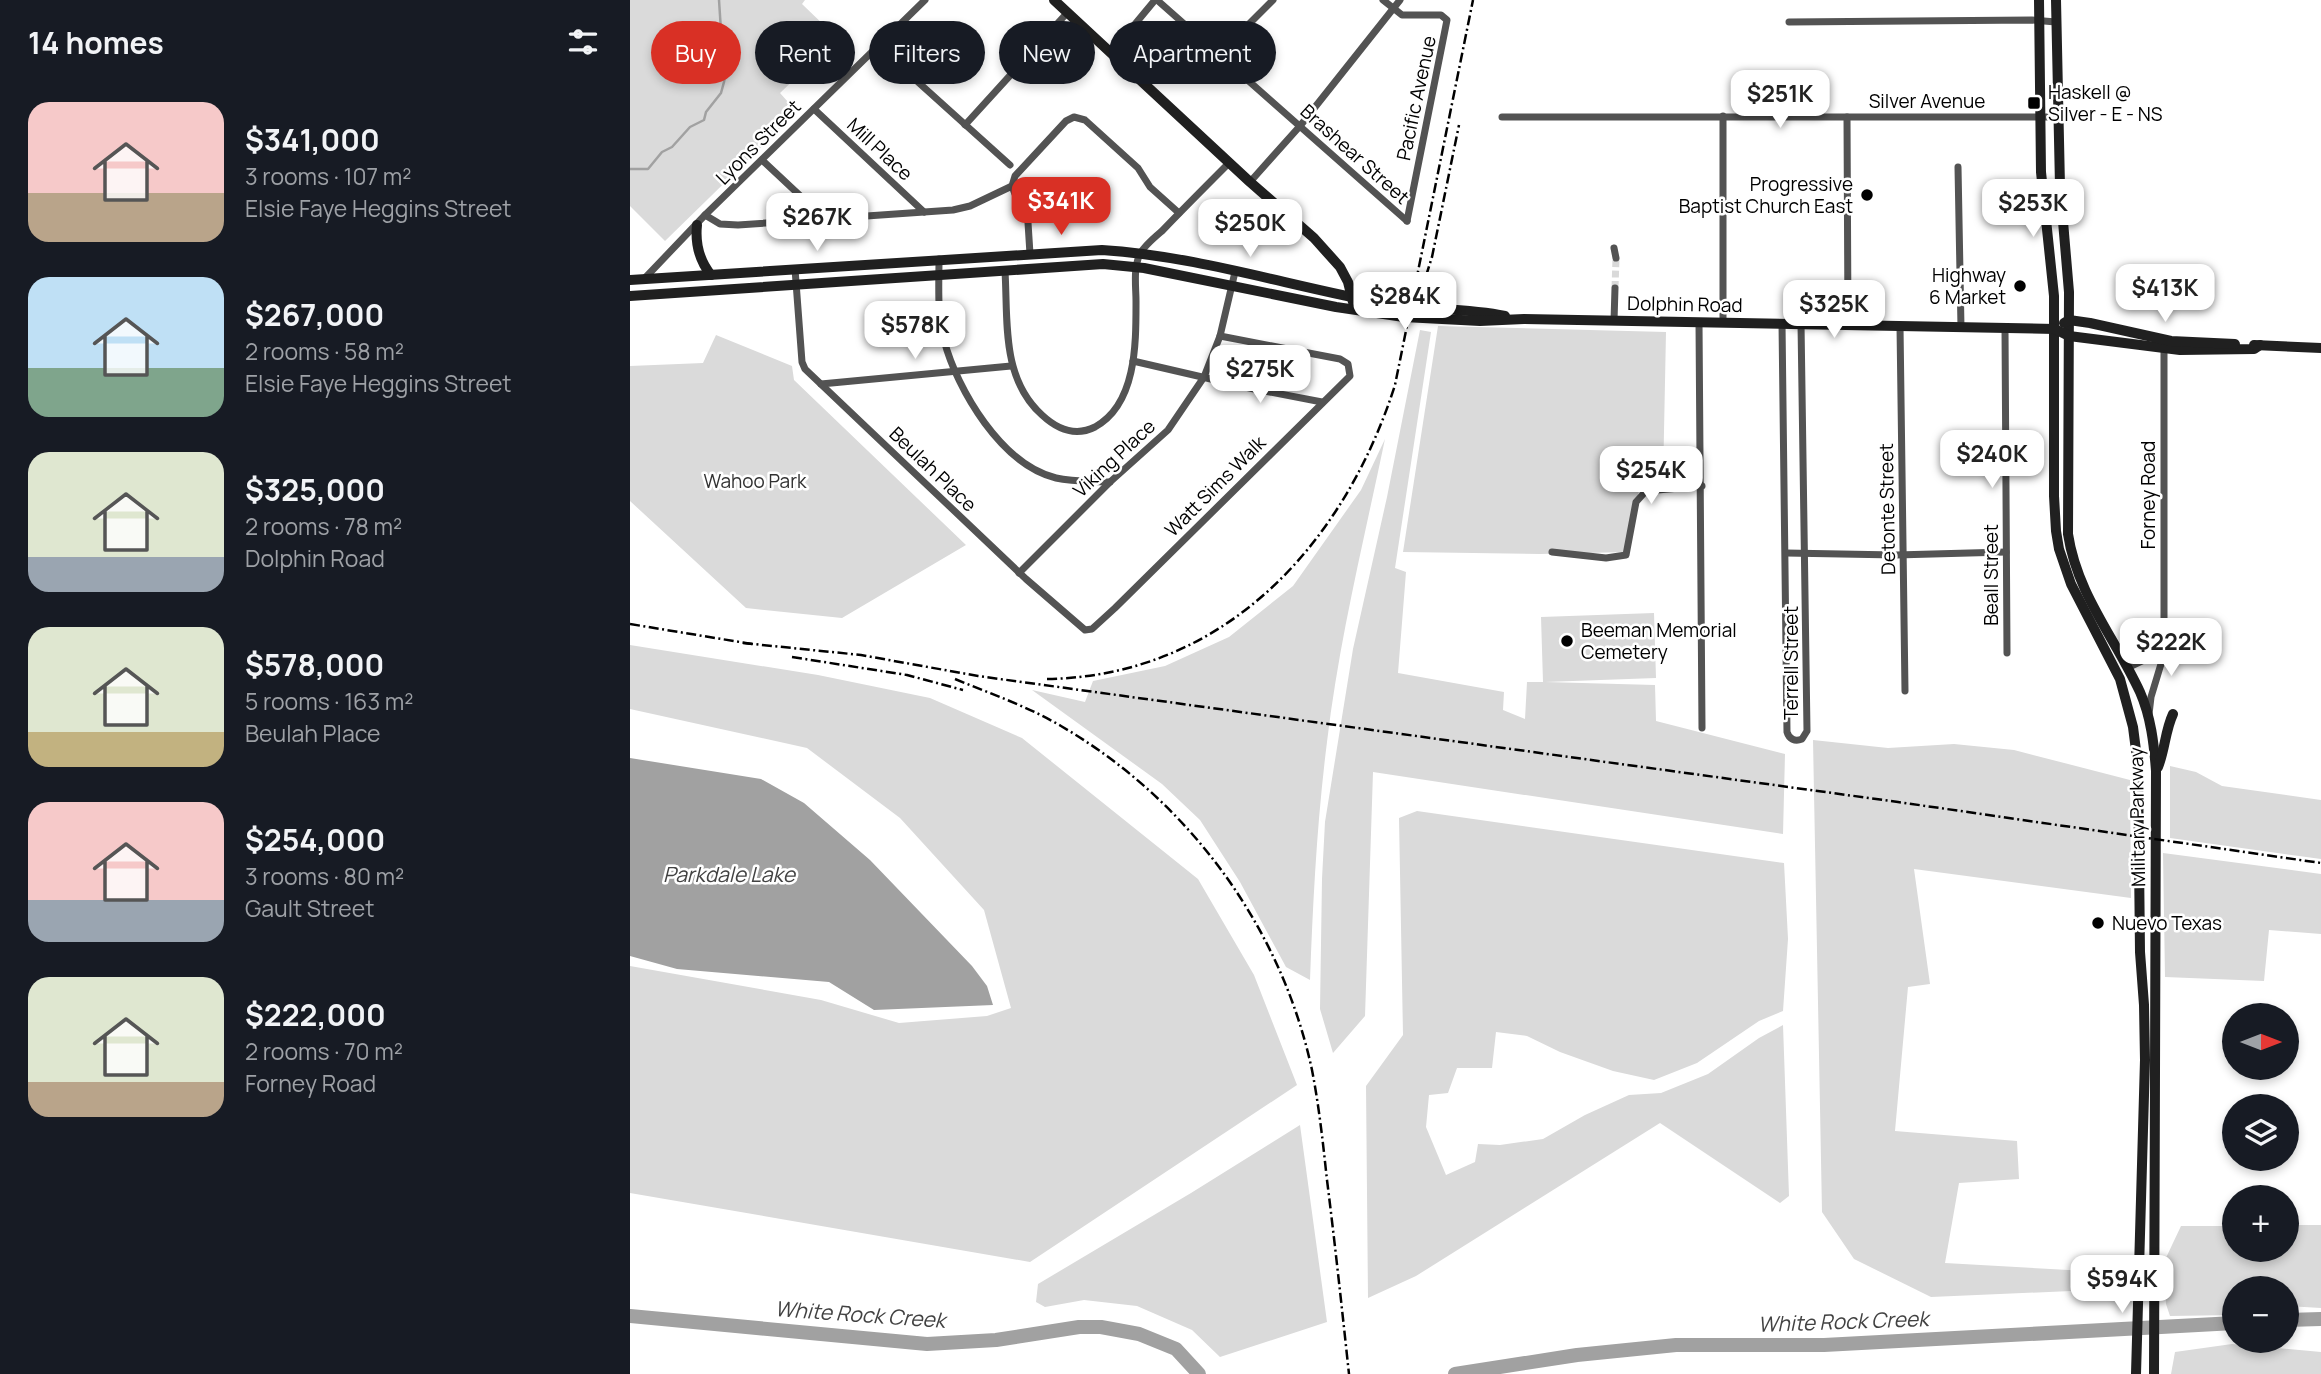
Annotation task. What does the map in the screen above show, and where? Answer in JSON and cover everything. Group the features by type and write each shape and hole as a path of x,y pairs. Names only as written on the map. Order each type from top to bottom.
{"main road":[{"path":"1054,0 1109,51"},
{"name":"Military Parkway","path":"2039,0 2042,186 2053,275 2055,329 2054,496 2059,549 2077,596 2120,679 2133,727 2138,766 2140,952 2145,1060 2136,1374"},
{"name":"Military Parkway","path":"2056,0 2057,117 2069,320 2068,534 2084,591 2127,668 2149,715 2156,771 2154,1374"},
{"path":"1144,84 1314,238 1340,267 1353,297 1354,309"},
{"path":"2042,186 2060,186"},
{"path":"696,225 700,259 711,275"},
{"name":"Dolphin Road","path":"630,280 1102,250 1140,253 1404,306 1484,312 1524,319"},
{"name":"Dolphin Road","path":"630,296 1103,264 1137,267 1354,309 1415,317 1480,321 1524,319 2055,329 2068,336 2164,349 2254,349 2260,345"},
{"path":"2055,329 2069,320"},
{"name":"Dolphin Road","path":"2069,320 2171,341 2321,348"},
{"path":"2120,679 2127,668"},
{"path":"2156,771 2163,755 2173,714"},
{"path":"2140,952 2155,952"},
{"path":"2142,1179 2154,1180"}],"street":[{"name":"Lyons Street","path":"904,21 925,0"},
{"path":"1138,21 1156,0"},
{"name":"Brashear Street","path":"1156,0 1406,221"},
{"path":"1252,21 1273,0"},
{"path":"1383,0 1394,9"},
{"path":"1250,182 1300,126 1400,0"},
{"name":"Pacific Avenue","path":"1394,9 1402,15 1441,15 1447,20 1406,221"},
{"path":"965,125 1068,13"},
{"path":"1788,22 2056,22"},
{"name":"Lyons Street","path":"644,279 705,215 869,55"},
{"path":"920,84 1010,165"},
{"name":"Mill Place","path":"814,109 923,212"},
{"path":"1723,116 1723,322"},
{"path":"1030,254 1027,207 1012,186 1015,176 1071,117 1085,120 1138,168 1150,187 1179,213"},
{"name":"Silver Avenue","path":"1502,117 2057,117"},
{"path":"1847,117 1848,325"},
{"path":"762,160 824,218"},
{"path":"1004,271 1011,366 1028,401 1059,428 1089,430 1114,410 1125,389 1133,361 1140,253 1229,163"},
{"path":"1958,167 1961,327"},
{"path":"705,215 720,225 738,225 953,210 970,206 1012,186"},
{"path":"1614,248 1616,258"},
{"path":"939,260 941,326 954,372 985,424 1029,467 1057,478 1110,482"},
{"name":"Beulah Place","path":"794,269 802,362 805,369 1021,574"},
{"name":"Viking Place","path":"1021,574 1110,482 1168,430 1204,377 1220,336 1235,272"},
{"path":"1615,288 1615,321"},
{"path":"1699,322 1702,728"},
{"name":"Terrell Street","path":"1782,323 1787,732 1790,738 1796,740 1802,739 1807,731 1801,323"},
{"name":"Detonte Street","path":"1900,326 1905,691"},
{"name":"Beall Street","path":"2005,328 2007,653"},
{"name":"Watt Sims Walk","path":"1021,574 1085,630 1092,629 1350,376 1350,368 1345,360 1220,336"},
{"name":"Forney Road","path":"2149,715 2151,697 2164,654 2164,349"},
{"path":"1133,361 1322,402"},
{"path":"821,384 1011,366"},
{"path":"1552,552 1606,558 1626,555 1636,502 1646,491 1702,486"},
{"path":"1786,553 2006,552"},
{"path":"2127,668 2146,659 2163,640"}],"green space":[{"path":"630,0 805,0 802,4 820,21 755,21 755,84 789,84 780,93 797,112 665,241 630,206"},
{"path":"1438,326 1666,332 1663,481 1640,482 1629,552 1403,552"},
{"path":"1420,330 1431,332 1395,568 1406,572 1398,673 1504,692 1503,710 1525,719 1527,682 1543,682 1541,617 1654,613 1656,678 1545,682 1655,685 1656,721 1785,754 1783,834 1373,772 1365,1016 1333,1053 1320,1009 1325,822 1353,649"},
{"name":"Wahoo Park","path":"716,335 792,366 794,380 966,545 842,618 746,608 630,501 630,366 703,363"},
{"path":"1385,439 1332,704 1318,831 1310,980 1286,967 1240,882 1200,820 1162,784 1032,690 1085,702 1093,681 1165,666 1229,637 1293,586 1361,490"},
{"path":"630,645 818,675 930,698 1022,738 1198,879 1254,975 1297,1085 1030,1262 630,1193 630,966 821,1000 899,1023 987,1016 1011,1008 984,910 900,818 807,748 630,709"},
{"path":"1813,740 1888,748 1954,744 2014,750 2130,780 2131,898 1914,869 1930,984 1908,987 1895,1131 2017,1141 2019,1179 1959,1183 1945,1263 2123,1273 2116,1289 1931,1297 1854,1259 1822,1212"},
{"path":"2170,766 2196,772 2222,786 2321,800 2321,859 2170,838"},
{"path":"1417,811 1784,863 1788,939 1783,1011 1759,1021 1697,1063 1654,1080 1613,1071 1560,1052 1527,1036 1496,1032 1492,1068 1457,1068 1448,1093 1429,1095 1426,1127 1446,1175 1475,1162 1478,1144 1500,1145 1543,1139 1585,1115 1629,1095 1661,1093 1708,1074 1759,1038 1783,1025 1789,1196 1780,1203 1660,1123 1416,1276 1368,1298 1366,1086 1403,1035 1399,818"},
{"path":"2163,853 2321,874 2321,934 2269,930 2264,981 2165,977"},
{"path":"1300,1125 1327,1322 1220,1357 1192,1330 1137,1306 1084,1300 1045,1307 1036,1302 1038,1284"},
{"path":"2299,1225 2321,1225 2321,1308 2299,1307 2299,1276 2222,1276 2222,1315 2170,1316 2166,1304 2164,1262 2181,1226 2222,1226 2222,1262 2299,1262"},
{"path":"2222,1345 2222,1353 2299,1353 2299,1350 2321,1352 2321,1374 2171,1374 2175,1352"}],"water":[{"name":"Parkdale Lake","path":"630,758 761,779 804,803 870,860 972,966 987,986 993,1005 874,1010 829,982 677,969 630,956"}],"waterway":[{"path":"630,169 648,169 662,152 672,147 690,127 704,120 706,112 721,93 726,70 719,0"},
{"name":"White Rock Creek","path":"630,1316 927,1344 996,1340 1079,1327 1101,1327 1139,1334 1176,1349 1199,1374"},
{"name":"White Rock Creek","path":"2299,1320 2321,1319"},
{"name":"White Rock Creek","path":"1455,1374 1577,1355 1676,1345 1824,1345 2222,1324"}],"tunnel":[{"path":"1615,288 1616,258"}],"railway":[{"path":"1047,679 1111,672 1169,654 1221,627 1268,591 1309,548 1344,498 1373,443 1395,385 1473,0"},
{"path":"1426,276 1459,125"},
{"path":"630,624 752,644"},
{"path":"743,643 861,655 978,676 2321,863"},
{"path":"792,657 907,675 963,690"},
{"path":"955,679 1048,719 1107,756 1149,791 1188,829 1222,872 1252,917 1278,966 1298,1017 1312,1070 1349,1374"}],"place":[{"name":"Haskell @ Silver - E - NS","path":"2034,103"},
{"name":"Progressive Baptist Church East","path":"1867,195"},
{"name":"Highway 6 Market","path":"2020,286"},
{"name":"Beeman Memorial Cemetery","path":"1567,641"},
{"name":"Nuevo Texas","path":"2098,923"}]}
